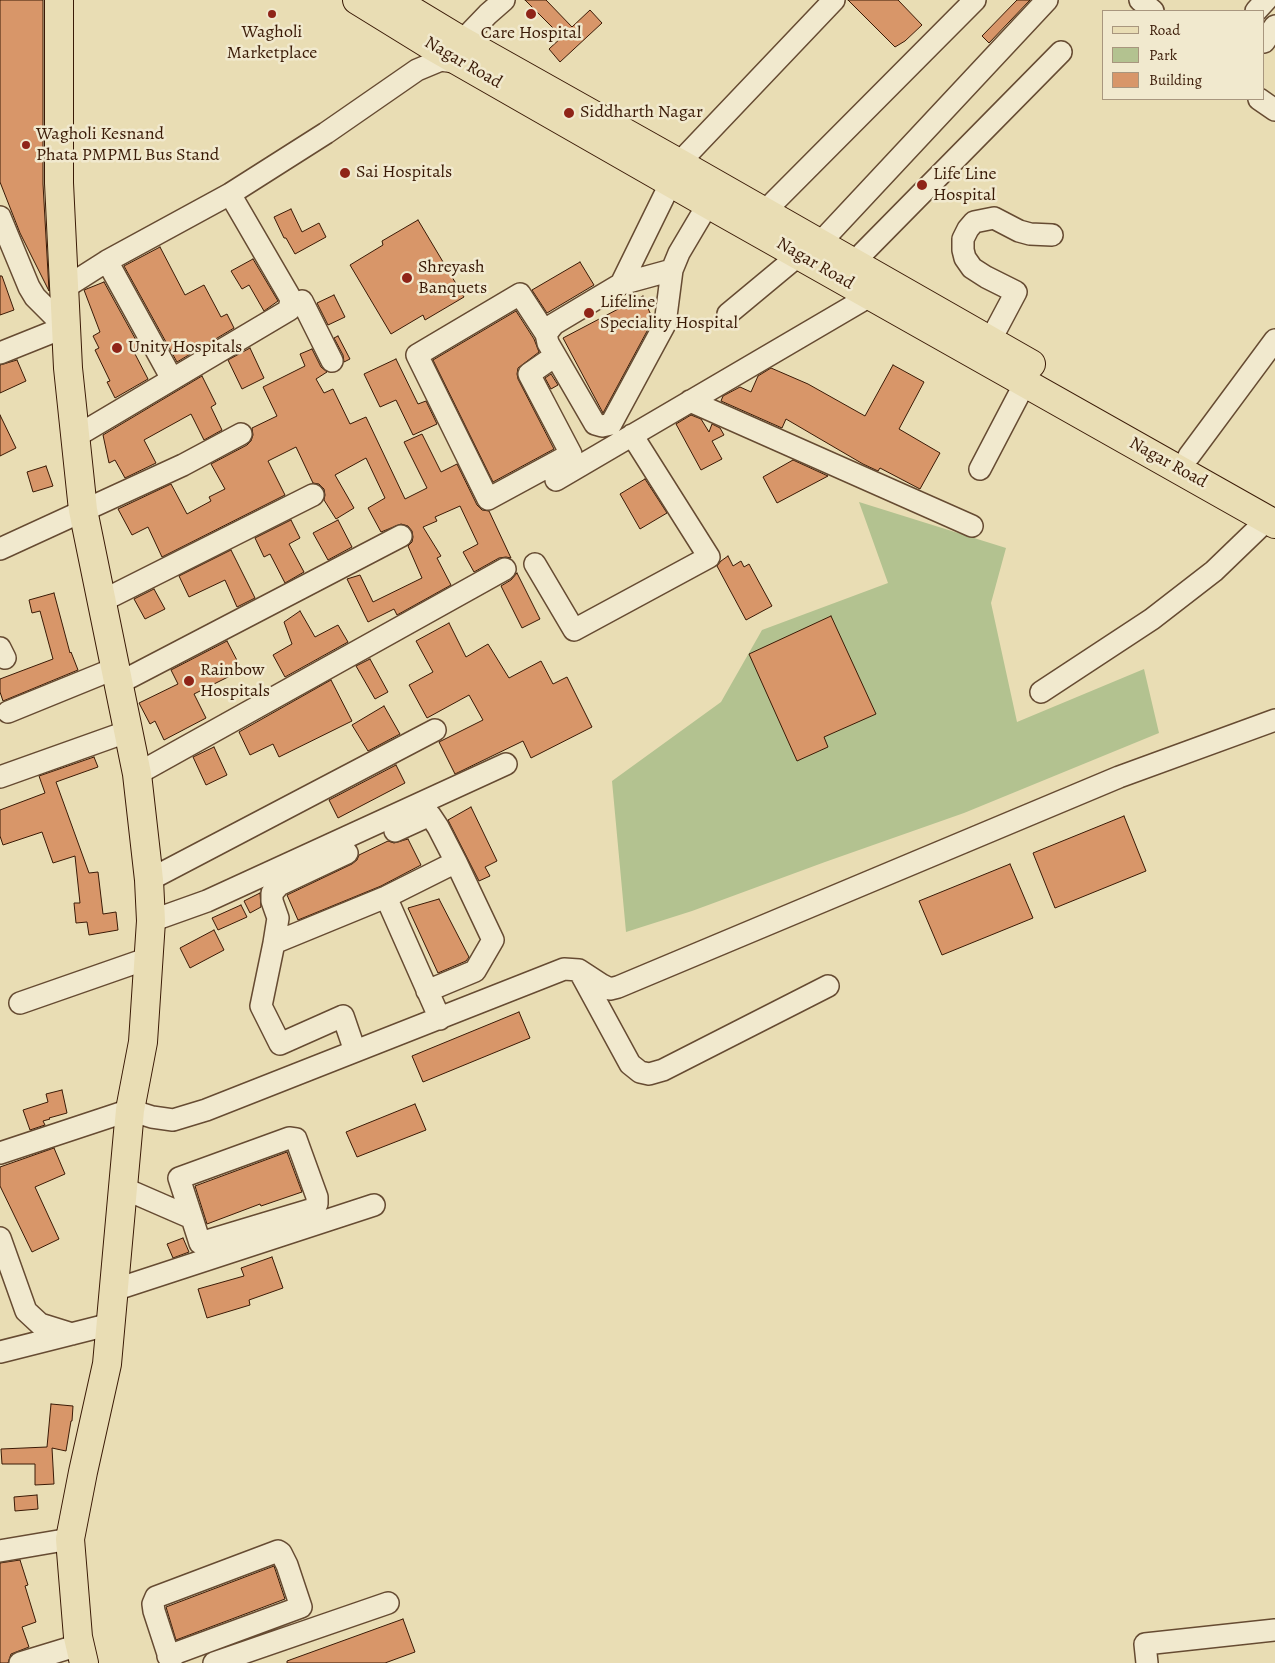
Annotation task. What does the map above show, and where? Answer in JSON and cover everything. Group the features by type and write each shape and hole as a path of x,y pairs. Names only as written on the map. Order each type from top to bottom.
{"main road":[{"path":"58,0 59,183 63,289 75,437 84,510 137,774 149,880 151,920 143,1042 130,1110 107,1364 70,1539 82,1654"},
{"name":"Nagar Road","path":"357,0 463,52 675,172 764,212 870,296 1025,383 1273,515"},
{"name":"Nagar Road","path":"394,0 463,52"},
{"name":"Nagar Road","path":"675,172 708,204 809,249 853,263 1190,456 1273,515"}],"street":[{"path":"63,289 107,262 230,194 326,133 417,70 463,52 488,14 504,0"},
{"path":"621,284 675,172 834,0"},
{"path":"764,212 975,0"},
{"path":"728,314 809,249 1047,0"},
{"path":"1140,0 1152,10"},
{"path":"1257,10 1266,0"},
{"path":"1265,41 1275,26"},
{"path":"853,263 1061,52"},
{"path":"1260,100 1275,110"},
{"path":"75,437 288,310 291,305 291,299 230,194"},
{"path":"555,356 529,374 571,454 488,499 417,355 520,294 546,334 548,343 555,356 595,424 602,426 610,424 665,324 672,270 678,254 708,204"},
{"path":"0,217 29,287 35,297 65,327 0,354"},
{"path":"990,341 1016,292 972,268 965,258 963,250 963,239 968,230 974,222 994,218 1019,231 1030,234 1052,235"},
{"path":"107,262 172,379"},
{"path":"546,334 554,324 621,284 672,270"},
{"path":"556,480 870,296"},
{"path":"291,305 302,301 332,361"},
{"path":"1190,456 1275,340"},
{"path":"980,469 1025,383"},
{"path":"690,401 972,526"},
{"path":"0,550 183,465 241,434"},
{"path":"535,564 574,630 709,557 632,435"},
{"path":"102,601 313,495"},
{"path":"1041,692 1175,601 1214,571 1273,515"},
{"path":"8,712 118,676 401,536"},
{"path":"137,774 505,568"},
{"path":"0,1153 130,1110 152,1117 173,1120 206,1110 564,969 579,970 610,989 618,987 1119,778 1275,720"},
{"path":"149,880 435,730"},
{"path":"0,777 128,731"},
{"path":"151,920 207,901 506,764"},
{"path":"355,1052 343,1016 280,1044 261,1006 278,918 272,901 272,893 279,885 430,816 438,827 456,862 493,940 475,971 427,991"},
{"path":"274,943 386,897 456,862"},
{"path":"386,897 440,1019"},
{"path":"20,1003 149,958"},
{"path":"579,970 630,1064 640,1072 649,1074 664,1070 828,986"},
{"path":"123,1188 192,1218 200,1243 313,1209 317,1204 317,1197 296,1140 289,1138 179,1178 192,1218"},
{"path":"114,1290 374,1205"},
{"path":"0,1238 26,1312 40,1324 72,1334"},
{"path":"0,1352 111,1324"},
{"path":"0,1551 70,1539"},
{"path":"301,1607 246,1627 170,1659 153,1604 156,1597 278,1551 288,1566 301,1607 308,1630"},
{"path":"214,1663 388,1603"},
{"path":"246,1627 254,1649"},
{"path":"1147,1663 1145,1644 1275,1630"},
{"path":"20,1663 82,1654"}],"green space":[{"path":"859,502 1006,548 991,603 1017,722 1144,669 1159,733 964,813 692,911 626,932 612,781 721,702 762,630 888,583"}],"building":[{"name":"Wagholi Kesnand Phata PMPML Bus Stand","path":"0,0 43,0 43,184 49,291 20,233 0,182"},
{"path":"525,0 546,0 572,27 590,10 602,23 560,62 549,49 562,37"},
{"path":"848,0 898,0 922,25 905,41 895,47"},
{"path":"1017,0 1030,0 989,43 982,36"},
{"path":"291,209 302,232 319,223 326,237 295,254 286,238 284,238 274,217"},
{"name":"Shreyash Banquets","path":"418,220 464,297 425,320 423,315 391,334 350,265 383,245 382,241"},
{"path":"160,247 185,295 204,285 221,317 227,314 234,328 177,362 124,266"},
{"path":"253,259 278,301 264,311 249,285 242,289 231,271"},
{"path":"580,262 594,285 547,313 532,290"},
{"path":"0,276 2,276 14,310 0,315"},
{"path":"104,282 142,351 135,354 148,379 115,398 107,382 110,381 95,350 99,348 93,336 100,332 84,290"},
{"path":"334,295 345,317 328,325 317,303"},
{"path":"643,296 650,313 654,315 653,320 603,413 563,338"},
{"path":"516,311 534,339 539,352 518,368 518,379 554,449 493,482 433,360"},
{"path":"338,336 350,359 344,362 343,355 334,338"},
{"path":"250,348 264,378 242,389 228,360"},
{"path":"312,349 321,367 327,372 316,379 324,393 333,389 350,424 366,417 405,499 427,488 404,442 422,434 441,472 457,464 477,505 482,510 489,511 511,558 499,558 474,572 463,552 478,544 460,506 435,517 437,521 423,527 441,556 437,558 451,585 397,615 394,609 368,622 347,579 360,575 373,602 422,578 408,546 412,542 412,531 408,526 401,524 381,532 368,508 385,498 366,458 335,475 354,508 336,519 324,500 324,489 319,484 313,483 296,447 268,461 285,495 162,557 148,527 132,535 118,509 171,484 187,514 211,501 209,497 225,489 211,464 247,445 253,435 252,428 277,416 263,387 305,366 300,354"},
{"path":"396,359 418,404 426,401 437,424 413,435 396,400 380,407 364,374"},
{"path":"17,360 26,381 0,393 0,365"},
{"path":"893,365 924,382 899,429 940,453 920,489 880,468 878,471 863,464 786,419 782,428 721,401 723,396 740,387 751,392 758,376 771,368 808,384 865,416"},
{"path":"551,374 558,385 551,389 545,378"},
{"path":"202,376 216,404 211,407 222,430 204,440 191,414 144,440 156,463 125,478 115,460 109,463 103,435"},
{"path":"0,415 16,448 0,456"},
{"path":"691,415 701,419 709,432 712,424 720,428 724,435 712,441 722,459 701,470 676,424"},
{"path":"793,460 828,476 777,503 763,477"},
{"path":"46,466 53,486 33,492 27,472"},
{"path":"645,479 667,513 640,529 620,494"},
{"path":"291,520 300,538 289,544 304,572 285,583 270,554 264,557 255,538"},
{"path":"338,520 352,547 328,560 313,533"},
{"path":"231,550 255,598 237,607 225,580 189,597 179,576"},
{"path":"728,556 733,566 741,561 744,567 749,564 772,606 746,620 717,566"},
{"path":"517,573 540,619 522,628 501,586 511,580"},
{"path":"154,589 165,609 145,619 134,599"},
{"path":"54,593 70,653 78,670 3,701 0,692 0,679 53,659 40,611 32,613 29,600"},
{"path":"300,611 315,637 338,625 348,642 285,677 273,655 292,644 284,622"},
{"path":"831,616 876,714 824,737 828,747 797,761 749,654"},
{"path":"449,623 466,657 488,644 509,678 541,661 553,684 567,677 592,727 531,758 523,741 455,774 439,742 483,720 469,695 427,718 409,685 433,672 416,641"},
{"path":"227,641 242,670 194,694 206,718 164,740 155,721 150,724 139,703 178,684 171,670"},
{"path":"370,659 388,692 375,699 356,666"},
{"path":"331,680 352,721 279,757 273,744 250,755 239,732"},
{"path":"384,706 400,734 368,751 352,725"},
{"path":"214,747 227,775 206,785 193,757"},
{"path":"94,757 98,767 56,782 89,873 98,872 103,914 116,912 118,930 89,935 87,922 76,923 74,903 80,903 75,856 53,863 42,832 3,845 0,836 0,810 45,793 39,776"},
{"path":"396,765 405,783 338,818 329,800"},
{"path":"471,807 497,861 485,867 490,876 479,881 448,820"},
{"path":"1124,816 1146,871 1055,908 1033,853"},
{"path":"408,839 421,865 381,886 298,920 287,895 352,864 359,855 388,841 394,843"},
{"path":"1010,864 1033,918 942,955 919,901"},
{"path":"260,893 261,907 250,913 244,901"},
{"path":"439,899 469,957 466,961 438,973 408,908"},
{"path":"241,905 247,917 218,930 212,918"},
{"path":"214,930 224,950 190,968 180,948"},
{"path":"519,1012 530,1038 423,1082 412,1056"},
{"path":"62,1090 67,1113 49,1118 43,1121 45,1125 30,1130 23,1110 48,1102 46,1094"},
{"path":"415,1104 426,1130 357,1157 346,1132"},
{"path":"54,1148 65,1174 35,1187 59,1239 32,1252 0,1186 0,1167"},
{"path":"287,1152 302,1192 261,1206 260,1204 207,1224 195,1186"},
{"path":"183,1238 189,1252 173,1258 167,1244"},
{"path":"272,1257 283,1288 249,1300 250,1305 207,1318 198,1289 244,1276 241,1268"},
{"path":"51,1404 73,1406 72,1421 66,1451 52,1448 54,1484 35,1485 35,1464 2,1464 1,1449 47,1447"},
{"path":"37,1495 38,1509 15,1511 14,1497"},
{"path":"20,1560 28,1585 25,1586 36,1622 22,1627 29,1647 11,1654 8,1663 0,1663 0,1563"},
{"path":"274,1566 285,1599 176,1640 166,1607"},
{"path":"403,1619 415,1652 385,1663 287,1663 287,1661"}],"place":[{"name":"Wagholi Marketplace","path":"272,14"},
{"name":"Care Hospital","path":"531,14"},
{"name":"Siddharth Nagar","path":"569,113"},
{"name":"Wagholi Kesnand Phata PMPML Bus Stand","path":"26,145"},
{"name":"Sai Hospitals","path":"345,173"},
{"name":"Life Line Hospital","path":"922,185"},
{"name":"Shreyash Banquets","path":"407,278"},
{"name":"Lifeline Speciality Hospital","path":"589,313"},
{"name":"Unity Hospitals","path":"117,348"},
{"name":"Rainbow Hospitals","path":"189,681"}]}
